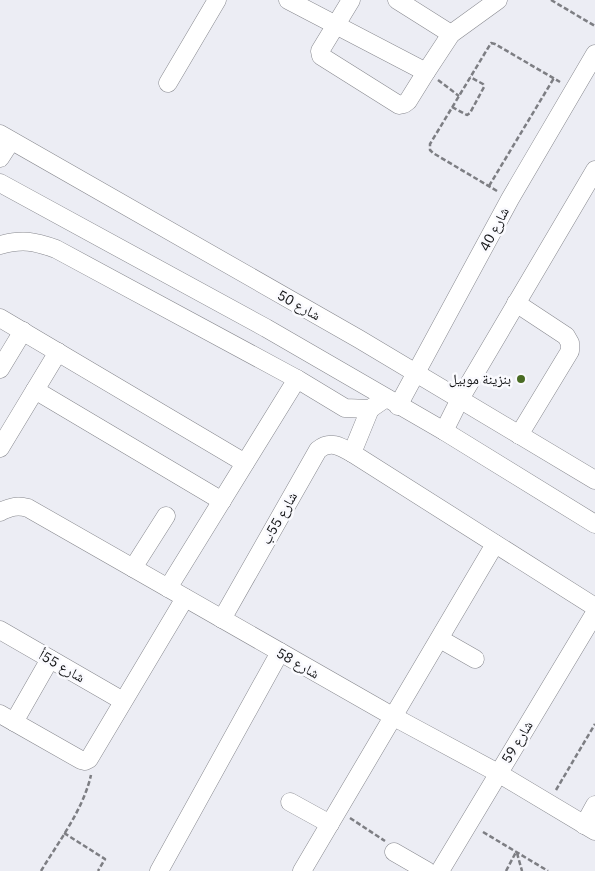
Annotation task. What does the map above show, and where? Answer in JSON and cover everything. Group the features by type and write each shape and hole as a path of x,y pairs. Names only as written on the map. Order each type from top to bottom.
{"street":[{"path":"168,83 217,0"},
{"path":"288,0 426,72"},
{"path":"351,0 320,51 321,56 397,105 406,103 451,34 498,0"},
{"path":"397,0 451,34"},
{"name":"شارع 40","path":"392,402 416,374 510,199 595,54"},
{"path":"0,158 5,138"},
{"name":"شارع 50","path":"5,138 359,339 595,480"},
{"path":"444,431 460,399 595,170"},
{"path":"0,183 266,328 444,431 595,524"},
{"path":"0,245 16,240 37,242 56,249 297,379 345,408 370,409 392,402"},
{"path":"516,303 566,336 570,343 570,351 519,434"},
{"path":"0,318 245,463"},
{"path":"0,369 23,332"},
{"path":"0,448 58,352"},
{"path":"168,588 297,379"},
{"path":"36,390 222,502"},
{"path":"352,453 370,409"},
{"name":"شارع 55ب","path":"222,619 318,450 323,446 333,444 352,453 595,606"},
{"name":"شارع 58","path":"0,512 9,507 28,508 394,717 498,773 590,828"},
{"path":"133,568 166,516"},
{"path":"302,871 495,544"},
{"path":"50,659 7,718 82,760 87,760 185,598"},
{"name":"شارع 59","path":"440,871 595,613"},
{"name":"شارع 55أ","path":"0,630 123,701"},
{"path":"440,638 475,659"},
{"path":"166,869 280,652"},
{"path":"290,802 334,818"},
{"path":"590,828 595,805"},
{"path":"394,852 427,871"}],"path":[{"path":"551,0 595,26"},
{"path":"510,199 433,153 430,150 430,144 489,45 493,43 573,91"},
{"path":"426,72 459,96"},
{"path":"452,107 466,115 470,113 484,87 470,77"},
{"path":"489,186 554,78"},
{"path":"548,803 595,724"},
{"path":"41,871 82,801 88,787 91,772 90,757"},
{"path":"334,818 379,836 394,852"},
{"path":"468,823 548,871"},
{"path":"64,833 105,860 98,871"},
{"path":"506,871 516,852"},
{"path":"516,852 522,871"}],"place":[{"name":"بنزينة موبيل","path":"521,379"}]}
